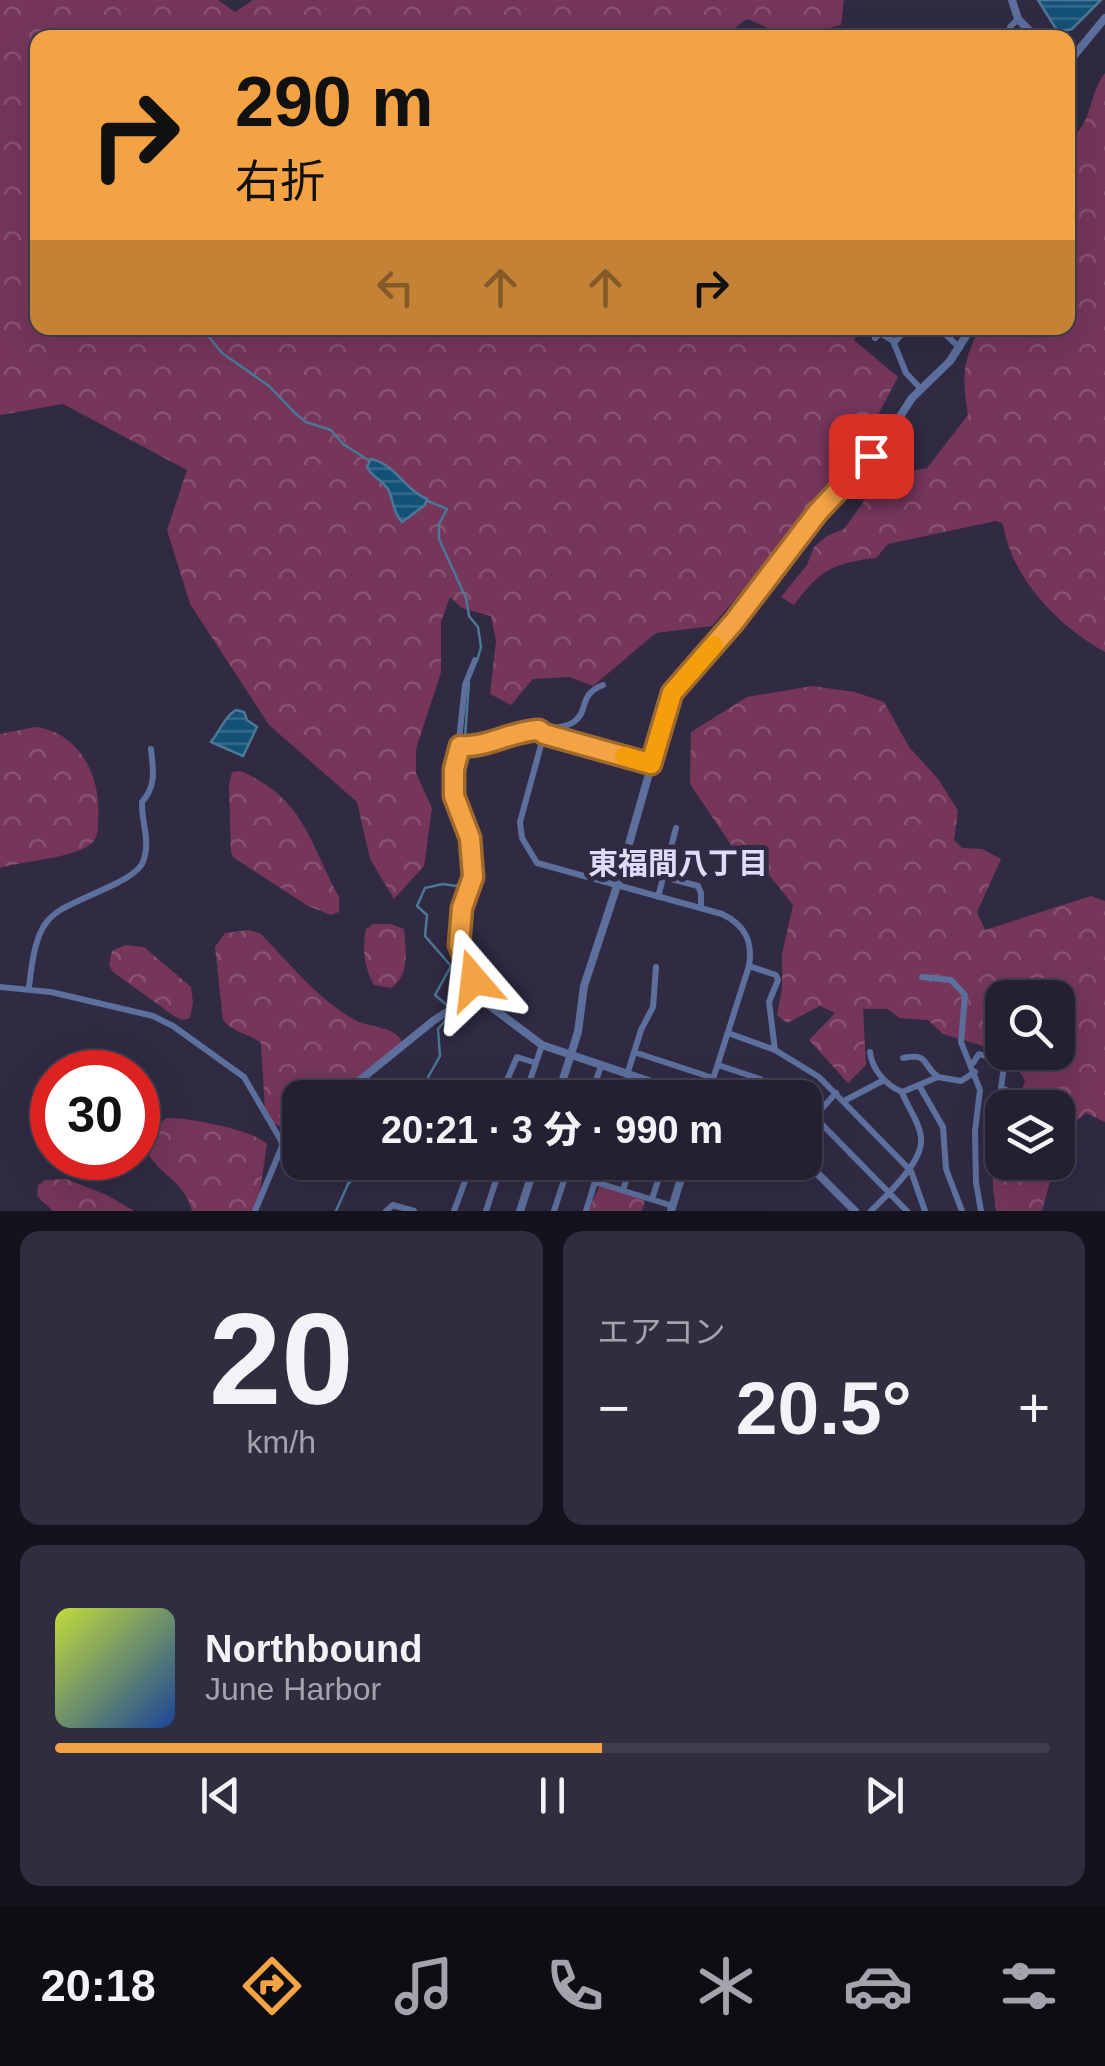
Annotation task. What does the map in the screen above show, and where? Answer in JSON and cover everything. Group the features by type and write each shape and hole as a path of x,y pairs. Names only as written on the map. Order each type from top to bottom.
{"street":[{"path":"1012,0 1018,19 1029,30"},
{"path":"1075,54 1105,18"},
{"path":"1011,30 1018,19"},
{"path":"884,335 894,343 906,372 922,390"},
{"path":"894,343 901,335"},
{"path":"947,335 960,348"},
{"path":"563,1080 578,1032 584,986 672,693 734,622 818,512 882,444 967,335"},
{"path":"474,994 474,980 459,945 462,908 473,877 470,838 454,796 454,769 465,685 476,660"},
{"path":"541,732 576,720 584,698 603,685"},
{"path":"460,746 478,748 521,730 541,732 651,764"},
{"path":"541,732 520,822 522,838 537,863 722,914 742,927 750,944 749,966 713,1078 634,1052"},
{"path":"29,988 36,938 44,922 60,908 125,879 142,864 147,834 142,802 154,782 151,748"},
{"path":"658,897 676,828"},
{"path":"664,876 698,886 702,893 701,908"},
{"path":"749,966 776,975 778,980 770,1002 776,1050"},
{"path":"627,1080 653,1007 656,967"},
{"path":"922,977 951,980 964,991 961,1042 980,1090 975,1131 976,1182 982,1211"},
{"path":"0,987 29,988 143,1014 174,1026 244,1077 282,1142"},
{"path":"474,994 542,1045 644,1080"},
{"path":"360,1080 433,1021 474,994"},
{"path":"728,1033 798,1062 836,1093 899,1156 911,1172 925,1211"},
{"path":"530,1080 542,1045"},
{"path":"870,1052 884,1080 902,1092 922,1138 911,1167 871,1211"},
{"path":"904,1058 916,1055 938,1076 961,1081 974,1068 979,1054 1004,1066 1001,1088 1006,1090"},
{"path":"507,1080 517,1057 536,1063"},
{"path":"718,1065 762,1080"},
{"path":"596,1080 600,1066"},
{"path":"902,1092 938,1076"},
{"path":"844,1101 884,1080"},
{"path":"920,1087 943,1127 946,1169 962,1211"},
{"path":"822,1108 836,1093"},
{"path":"822,1125 907,1211"},
{"path":"255,1211 282,1146"},
{"path":"822,1177 855,1211"},
{"path":"454,1211 465,1180"},
{"path":"486,1211 496,1180"},
{"path":"520,1211 530,1180"},
{"path":"554,1211 564,1180"},
{"path":"623,1190 626,1180"},
{"path":"652,1199 658,1180"},
{"path":"586,1211 595,1182 672,1208 681,1180"},
{"path":"386,1211 393,1206 414,1211"}],"green space":[{"path":"0,0 218,0 235,12 253,0 844,0 841,25 822,30 772,30 747,19 733,30 30,30 30,335 857,335 854,340 898,377 850,468 712,626 656,633 593,686 570,677 533,679 511,705 490,694 496,641 491,616 462,608 450,597 441,622 441,672 416,749 416,773 432,808 424,866 394,899 370,859 357,802 269,725 190,604 167,530 187,470 63,404 0,415"},
{"path":"1105,73 1105,652 1071,629 1040,599 1016,563 1003,524 996,521 888,544 876,558 829,570 794,605 781,597 807,565 814,547 844,529 882,476 927,468 968,415 965,370 977,335 1075,335 1075,136"},
{"path":"812,686 855,692 884,702 909,747 939,780 958,811 954,840 962,848 982,849 1001,859 977,912 985,930 1091,896 1105,901 1105,1122 1086,1113 1075,1122 1075,1090 1022,1090 1025,1081 1019,1070 1075,1070 1075,980 985,980 985,1048 943,1034 928,1020 899,1018 888,1009 863,1009 866,1065 848,1083 809,1040 835,1013 820,1006 787,1023 777,1015 782,954 793,905 770,876 746,867 690,784 691,732 747,697"},
{"path":"35,727 65,738 85,760 96,789 97,833 92,843 74,852 0,868 0,734"},
{"path":"241,771 262,782 292,809 339,897 339,912 331,915 308,906 234,858 229,785 232,772"},
{"path":"373,924 404,929 404,969 391,988 374,985 366,965 366,929"},
{"path":"249,930 261,934 329,1002 361,1023 395,1034 403,1044 360,1080 282,1080 282,1127 269,1122 261,1043 223,1020 215,947 225,933"},
{"path":"125,945 144,947 191,987 190,1018 174,1016 113,972 109,965 112,951"},
{"path":"166,1118 219,1125 267,1144 257,1211 192,1211 184,1192 160,1168 160,1124"},
{"path":"45,1180 69,1180 134,1211 53,1211 37,1196 38,1185"},
{"path":"993,1180 1050,1180 1042,1211 996,1211"},
{"path":"600,1185 645,1200 642,1211 588,1211"}],"water":[{"path":"1038,0 1101,0 1072,29 1057,30"},
{"path":"371,459 387,466 427,499 425,505 402,522 387,488 367,467"},
{"path":"236,710 244,712 257,727 243,756 211,742"}],"waterway":[{"path":"208,335 222,353 269,386 306,422 331,430 343,444 370,461"},
{"path":"428,501 447,509 439,524 439,539 466,598 469,616 478,627 481,647 477,661"},
{"path":"458,768 464,750 469,683"},
{"path":"450,1008 435,995 451,966 425,936 427,915 417,906 425,888 456,886 468,877 463,858 468,843 455,807"},
{"path":"427,1080 440,1056 438,1029 450,1015"},
{"path":"336,1211 352,1180"}],"slow traffic":[{"path":"624,756 651,764 672,693 714,645"}],"district":[{"name":"東福間八丁目","path":"678,863"}],"route":[{"path":"474,980 459,945 462,908 473,877 473,850 454,796 454,769 460,746 478,748 521,730 539,730 651,764 672,693 734,622 818,512 871,456"}]}
